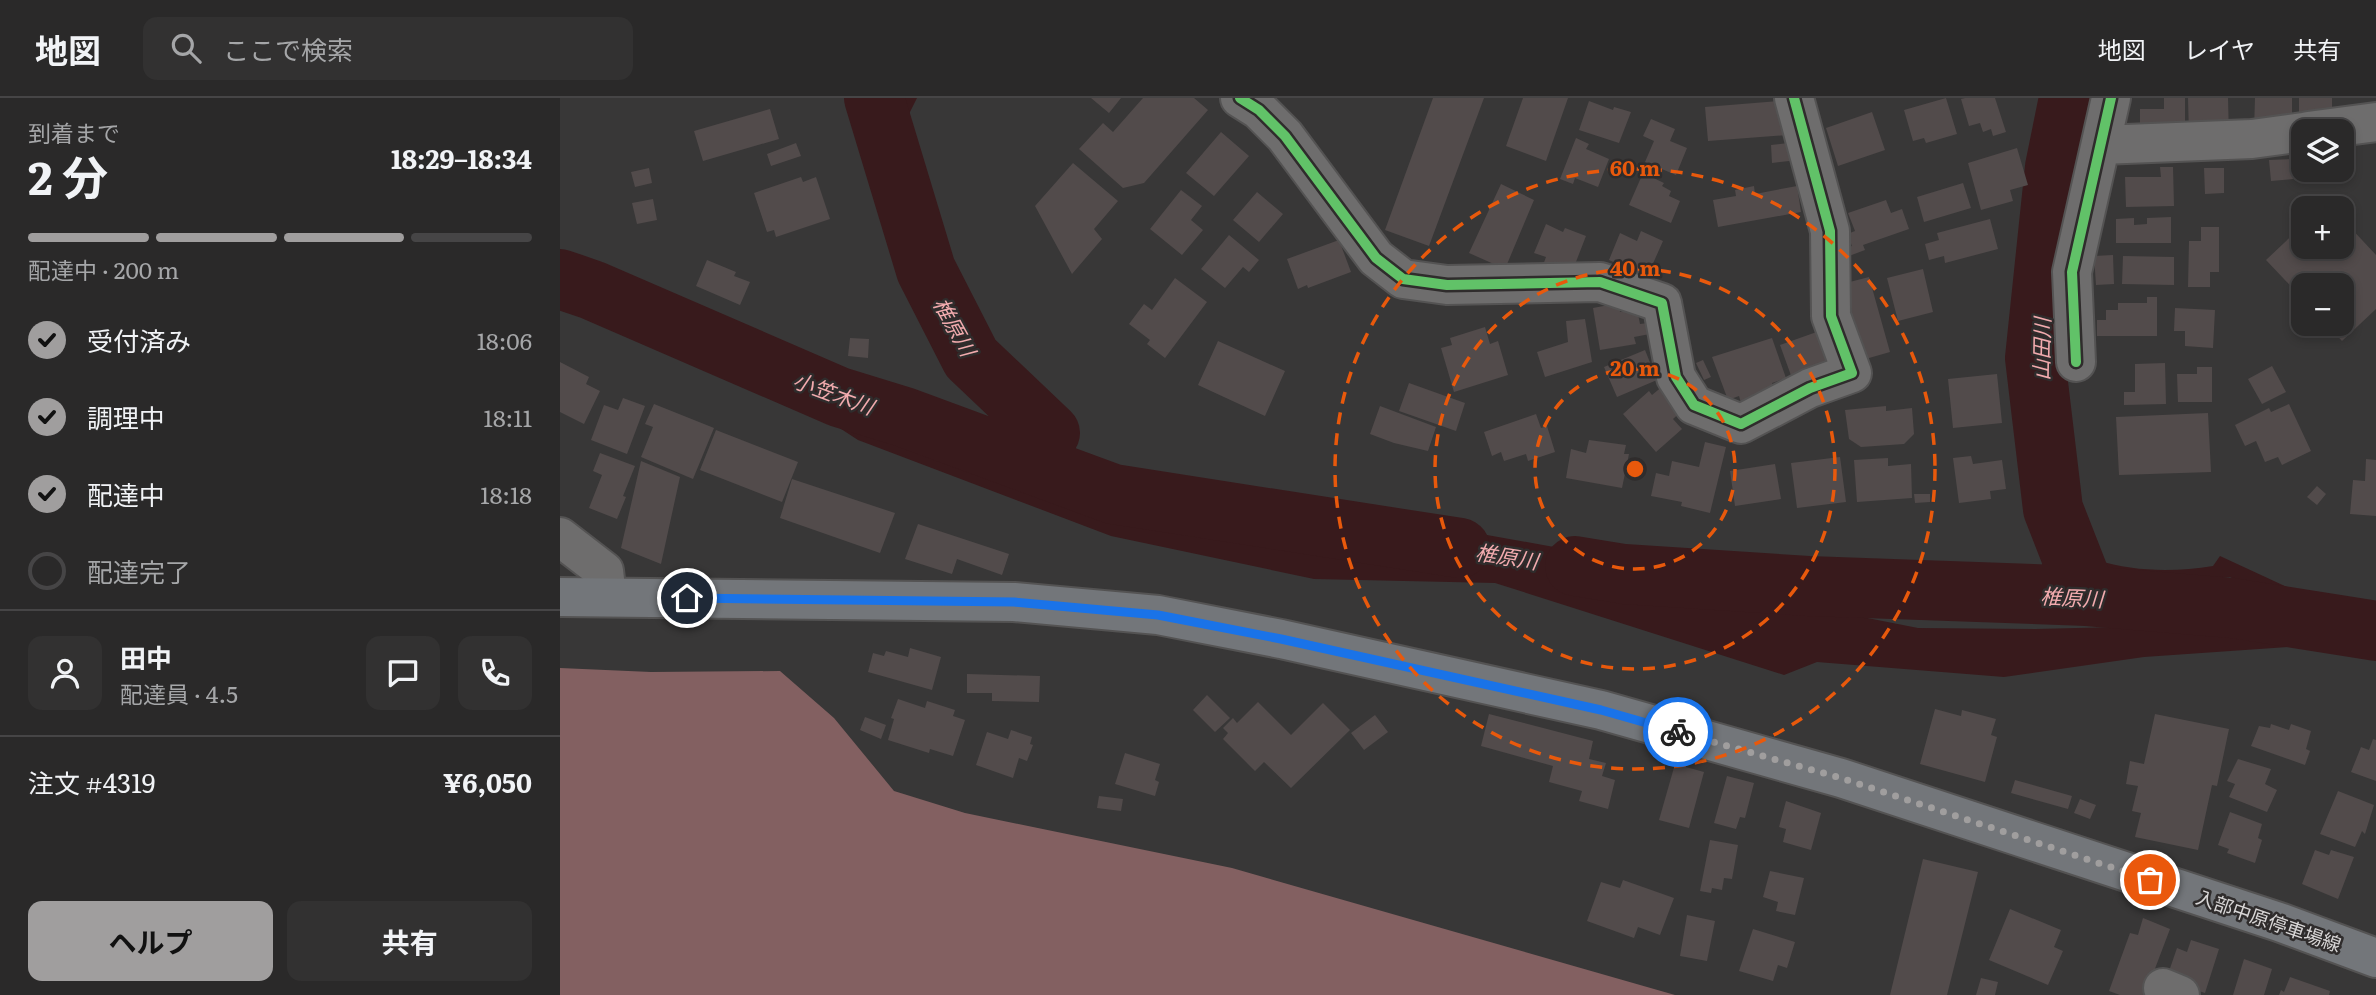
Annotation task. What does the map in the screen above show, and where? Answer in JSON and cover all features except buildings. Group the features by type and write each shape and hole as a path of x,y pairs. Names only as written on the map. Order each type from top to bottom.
{"main road":[{"name":"入部中原停車場線","path":"560,597 1014,602 1158,615 1281,639 1601,710 1841,778 2279,922 2376,958"}],"street":[{"path":"1240,98 1259,110 1285,136 1376,258 1403,279 1447,285 1600,282 1662,303 1676,377 1693,405 1741,424 1810,388 1852,373 1831,316 1830,231 1794,98"},
{"path":"2076,362 2072,272 2111,98"},
{"path":"2349,119 2366,114"},
{"path":"2101,145 2252,139 2291,134"},
{"path":"560,537 604,572 607,597"}],"shaded area":[{"path":"560,668 651,672 780,671 834,718 894,791 965,813 1232,868 1675,995 560,995"}],"water":[{"path":"884,98 917,98 902,128 916,255 964,331 1047,421 1133,506 1204,531 1218,524 1315,543 1369,541 1401,521 1437,526 1554,547 1697,587 1739,587 1832,611 1918,628 2159,626 2287,608 2230,577 2153,586 2101,586 2064,536 2088,537 2097,560 2111,564 2140,569 2184,569 2213,566 2220,556 2317,601 2376,608 2376,645 2315,645 2144,657 2004,677 1817,662 1784,675 1495,583 1314,579 1111,536 858,440 746,367 861,428 940,456 954,456 1070,490 1038,436 911,273 875,159"}],"waterway":[{"name":"椎原川","path":"874,98 926,270 971,358 1050,433"},
{"name":"山田川","path":"2069,98 2055,167 2035,358 2053,509 2087,596"},
{"name":"小笠木川","path":"560,279 592,290 839,397 904,417 1113,494 1460,548"},
{"name":"椎原川","path":"1575,566 1624,574 1808,586 2087,596 2232,608 2376,631"}],"cycle path":[{"path":"1240,98 1259,110 1285,136 1376,258 1403,279 1447,285 1600,282 1662,303 1676,377 1694,405 1741,424 1810,388 1852,373 1831,316 1830,231 1794,98"},
{"path":"2076,362 2072,272 2111,98"}],"way so far":[{"path":"1678,732 1841,778 2150,880"}],"route":[{"path":"687,598 1014,602 1158,615 1281,639 1601,710 1678,732"}]}
